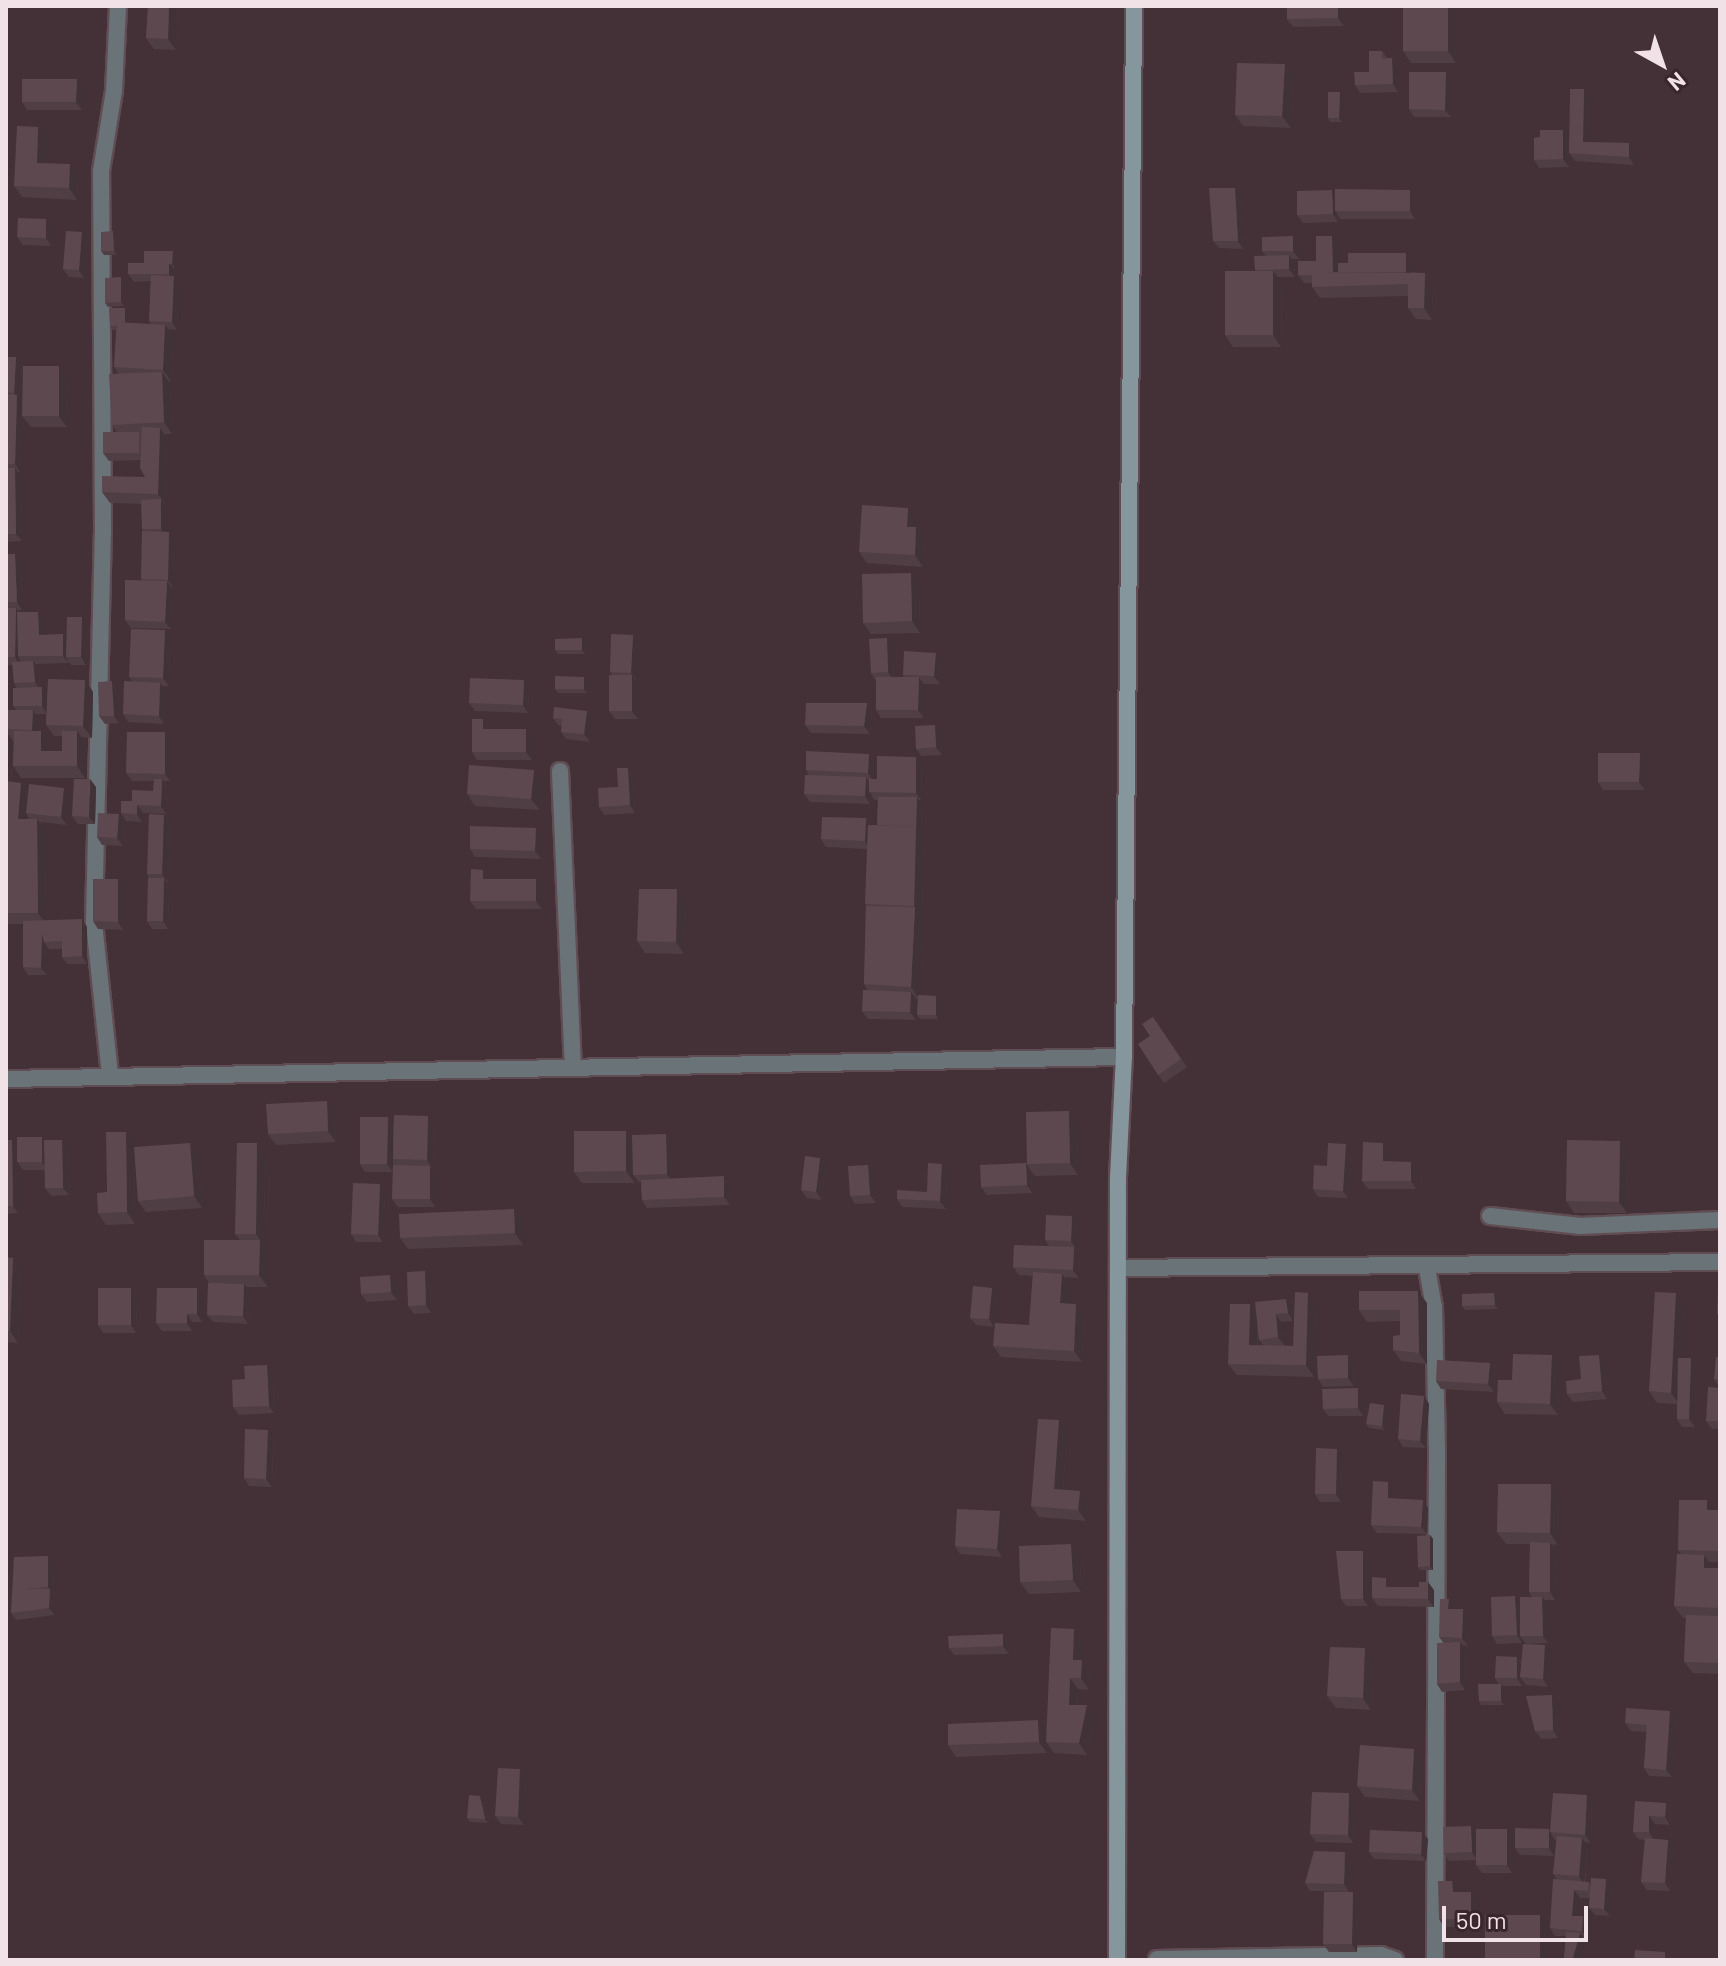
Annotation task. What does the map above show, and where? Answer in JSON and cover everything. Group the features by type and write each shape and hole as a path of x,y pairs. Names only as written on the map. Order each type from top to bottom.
{"street":[{"path":"110,1075 94,923 103,534 101,171 114,91 118,6"},
{"path":"1117,1960 1118,1268 1124,1057 1134,6"},
{"path":"560,771 573,1068"},
{"path":"6,1079 1124,1057"},
{"path":"1490,1216 1580,1226 1720,1220"},
{"path":"1118,1268 1427,1268 1720,1262"},
{"path":"1427,1268 1434,1307 1437,1452 1435,1960"},
{"path":"1157,1959 1381,1955 1395,1960"}],"building":[{"path":"148,6 169,6 168,39 146,38"},
{"path":"1287,6 1338,6 1338,18 1287,19"},
{"path":"1403,6 1448,6 1448,51 1403,51"},
{"path":"1369,51 1382,51 1382,59 1392,58 1393,84 1355,85 1354,72 1369,72"},
{"path":"1237,63 1285,64 1282,116 1235,115"},
{"path":"1409,72 1446,72 1445,110 1409,109"},
{"path":"22,79 77,79 76,102 22,102"},
{"path":"1570,89 1584,89 1583,142 1629,143 1629,157 1569,153"},
{"path":"1328,92 1340,92 1339,118 1328,118"},
{"path":"17,126 38,127 37,163 70,164 69,188 14,186"},
{"path":"1540,130 1563,130 1563,159 1534,160 1534,138 1540,137"},
{"path":"1209,188 1235,188 1238,241 1213,241"},
{"path":"1335,189 1410,190 1410,211 1335,211"},
{"path":"1332,190 1333,214 1297,215 1297,191"},
{"path":"18,218 46,219 46,238 17,237"},
{"path":"66,231 82,232 79,270 63,269"},
{"path":"113,231 114,251 101,251 101,232"},
{"path":"1293,236 1293,251 1262,251 1262,237"},
{"path":"1316,236 1332,236 1333,272 1298,275 1298,261 1316,261"},
{"path":"144,251 173,251 172,264 144,263"},
{"path":"1348,253 1406,253 1406,272 1338,272 1338,263 1348,263"},
{"path":"1289,255 1289,269 1255,270 1254,256"},
{"path":"128,263 169,263 169,274 128,274"},
{"path":"1225,271 1273,271 1273,335 1225,335"},
{"path":"1312,272 1425,273 1424,308 1408,308 1408,284 1312,287"},
{"path":"151,275 174,276 172,322 149,321"},
{"path":"121,277 121,302 105,303 105,278"},
{"path":"109,308 125,308 125,323 117,322 116,326 110,326"},
{"path":"117,322 165,325 163,370 114,367"},
{"path":"6,357 16,357 14,393 6,392"},
{"path":"23,366 59,366 59,416 22,416"},
{"path":"162,372 164,422 112,425 109,374"},
{"path":"6,394 17,395 15,464 6,464"},
{"path":"142,427 160,428 158,494 102,492 102,476 145,477 140,468"},
{"path":"103,432 139,432 139,453 103,453"},
{"path":"6,468 15,468 16,534 6,534"},
{"path":"161,499 161,529 142,529 141,500"},
{"path":"862,505 908,508 907,527 916,527 915,555 859,552"},
{"path":"142,531 169,532 168,580 141,579"},
{"path":"6,554 15,554 17,602 6,602"},
{"path":"911,573 912,621 863,623 862,574"},
{"path":"125,580 167,581 165,622 125,620"},
{"path":"6,608 16,608 15,657 6,657"},
{"path":"17,612 38,612 39,635 63,634 63,656 18,656"},
{"path":"67,617 82,617 81,657 66,657"},
{"path":"131,629 165,630 163,678 129,677"},
{"path":"611,634 633,635 631,673 610,672"},
{"path":"582,638 582,650 555,650 555,639"},
{"path":"887,638 888,672 871,673 869,639"},
{"path":"904,651 936,653 934,676 903,675"},
{"path":"33,661 35,682 14,683 12,662"},
{"path":"609,675 632,675 632,711 609,711"},
{"path":"555,676 584,677 584,689 555,689"},
{"path":"876,677 919,677 918,710 876,710"},
{"path":"470,678 524,680 523,705 469,703"},
{"path":"48,679 85,680 83,726 46,725"},
{"path":"112,681 114,716 99,716 98,682"},
{"path":"124,681 160,683 159,716 123,714"},
{"path":"42,687 42,706 13,706 13,688"},
{"path":"806,703 867,703 864,726 805,725"},
{"path":"554,707 587,711 584,734 561,732 562,719 553,718"},
{"path":"6,710 33,710 32,730 6,729"},
{"path":"472,719 483,719 483,729 526,729 526,752 472,752"},
{"path":"935,725 936,747 916,749 915,726"},
{"path":"14,731 41,731 41,751 62,751 62,731 77,731 77,766 13,766"},
{"path":"127,732 165,732 165,774 126,773"},
{"path":"806,751 869,754 868,773 806,770"},
{"path":"1598,753 1640,753 1639,782 1598,782"},
{"path":"877,756 916,757 916,793 869,792 869,779 877,779"},
{"path":"469,765 534,770 531,799 467,794"},
{"path":"617,768 628,768 630,805 599,807 598,788 618,787"},
{"path":"805,775 866,777 865,796 804,794"},
{"path":"74,779 90,779 89,817 72,816"},
{"path":"154,779 162,779 161,806 137,805 137,814 121,813 121,801 132,801 132,790 153,791"},
{"path":"6,781 21,783 18,819 6,819"},
{"path":"29,784 64,788 61,817 26,813"},
{"path":"878,797 917,797 916,827 877,825"},
{"path":"98,813 119,814 117,838 97,837"},
{"path":"149,814 164,815 162,874 147,874"},
{"path":"822,817 866,818 865,841 821,839"},
{"path":"6,819 37,819 38,913 6,913"},
{"path":"868,825 916,827 914,906 865,904"},
{"path":"470,826 536,828 535,851 470,849"},
{"path":"471,869 483,870 483,879 536,879 536,901 470,901"},
{"path":"148,878 164,878 163,921 147,921"},
{"path":"93,879 118,879 118,922 93,921"},
{"path":"639,889 677,889 676,942 637,941"},
{"path":"866,906 915,907 911,987 864,984"},
{"path":"82,919 82,956 62,957 62,941 44,942 42,933 41,968 23,967 23,921"},
{"path":"863,990 911,992 910,1012 862,1011"},
{"path":"918,995 936,996 936,1015 917,1015"},
{"path":"1153,1017 1181,1059 1158,1075 1138,1044 1150,1036 1142,1024"},
{"path":"327,1101 328,1131 268,1134 266,1104"},
{"path":"1069,1111 1070,1163 1027,1164 1026,1112"},
{"path":"394,1115 428,1116 427,1160 393,1159"},
{"path":"360,1117 388,1117 387,1164 360,1164"},
{"path":"574,1131 626,1131 626,1171 574,1172"},
{"path":"106,1132 126,1132 127,1212 98,1213 97,1193 107,1192"},
{"path":"666,1134 667,1174 633,1175 632,1135"},
{"path":"17,1137 42,1137 42,1162 17,1162"},
{"path":"6,1140 12,1140 13,1206 6,1206"},
{"path":"44,1140 62,1140 63,1188 45,1188"},
{"path":"1567,1140 1620,1141 1619,1202 1566,1201"},
{"path":"1363,1142 1383,1143 1383,1161 1411,1162 1411,1181 1362,1181"},
{"path":"190,1143 194,1196 138,1201 134,1147"},
{"path":"237,1143 257,1143 256,1234 235,1234"},
{"path":"1328,1143 1346,1144 1343,1191 1313,1189 1314,1165 1327,1166"},
{"path":"805,1156 820,1158 816,1192 801,1190"},
{"path":"928,1163 942,1164 940,1201 897,1199 897,1190 927,1192"},
{"path":"1026,1163 1027,1185 981,1187 980,1165"},
{"path":"393,1165 430,1166 430,1199 392,1199"},
{"path":"868,1165 870,1195 850,1196 848,1166"},
{"path":"724,1176 724,1197 642,1200 641,1180"},
{"path":"353,1183 380,1184 378,1235 351,1234"},
{"path":"514,1209 515,1233 400,1238 399,1214"},
{"path":"1046,1215 1072,1216 1071,1241 1045,1240"},
{"path":"204,1240 260,1240 259,1275 204,1275"},
{"path":"1014,1245 1074,1247 1073,1270 1013,1267"},
{"path":"6,1257 13,1258 10,1331 6,1331"},
{"path":"425,1271 426,1305 408,1306 407,1272"},
{"path":"1033,1272 1062,1274 1060,1303 1076,1304 1074,1351 993,1346 995,1323 1029,1325"},
{"path":"390,1275 391,1292 361,1294 360,1277"},
{"path":"208,1283 244,1284 243,1316 207,1315"},
{"path":"973,1286 992,1288 989,1319 970,1318"},
{"path":"98,1288 131,1288 131,1325 98,1325"},
{"path":"157,1288 197,1288 197,1314 187,1314 187,1323 156,1323"},
{"path":"1720,1288 1720,1314 1717,1314"},
{"path":"1359,1291 1418,1291 1419,1353 1393,1350 1393,1336 1400,1335 1400,1310 1359,1310"},
{"path":"1295,1292 1308,1293 1306,1365 1228,1364 1230,1304 1250,1304 1249,1345 1293,1346"},
{"path":"1655,1292 1676,1293 1671,1393 1649,1391"},
{"path":"1494,1293 1495,1305 1462,1306 1462,1294"},
{"path":"1286,1299 1288,1313 1276,1314 1278,1337 1259,1340 1255,1302"},
{"path":"1513,1354 1552,1355 1550,1404 1497,1402 1498,1380 1512,1380"},
{"path":"1348,1355 1348,1378 1318,1379 1317,1356"},
{"path":"1599,1355 1602,1391 1567,1394 1566,1381 1581,1379 1579,1356"},
{"path":"1716,1357 1720,1357 1720,1380 1714,1379"},
{"path":"1678,1358 1691,1358 1689,1419 1677,1419"},
{"path":"1437,1360 1490,1363 1488,1384 1436,1381"},
{"path":"267,1365 269,1406 233,1407 232,1380 245,1379 244,1366"},
{"path":"1708,1387 1720,1388 1720,1421 1706,1421"},
{"path":"1358,1388 1358,1408 1323,1409 1322,1389"},
{"path":"1401,1394 1424,1396 1420,1441 1398,1439"},
{"path":"1370,1403 1384,1405 1382,1426 1366,1424"},
{"path":"1038,1419 1059,1420 1054,1489 1080,1491 1078,1510 1031,1506"},
{"path":"245,1429 268,1430 266,1479 244,1478"},
{"path":"1316,1448 1337,1449 1336,1494 1315,1494"},
{"path":"1373,1481 1388,1482 1388,1498 1423,1500 1421,1527 1371,1525"},
{"path":"1498,1484 1551,1484 1550,1533 1497,1532"},
{"path":"1679,1500 1707,1500 1707,1510 1720,1510 1720,1551 1678,1550"},
{"path":"957,1509 1000,1511 997,1549 955,1546"},
{"path":"1430,1535 1430,1566 1418,1567 1417,1536"},
{"path":"1530,1542 1550,1543 1550,1592 1529,1592"},
{"path":"1071,1544 1073,1580 1020,1582 1019,1546"},
{"path":"1336,1551 1363,1551 1363,1599 1341,1599"},
{"path":"1677,1554 1704,1555 1704,1568 1720,1568 1720,1608 1674,1606"},
{"path":"48,1556 48,1587 27,1589 50,1589 49,1608 11,1613 14,1557"},
{"path":"1372,1577 1386,1578 1386,1587 1419,1587 1419,1582 1428,1582 1428,1599 1372,1598"},
{"path":"1515,1596 1517,1635 1492,1636 1491,1597"},
{"path":"1520,1597 1542,1597 1543,1636 1520,1636"},
{"path":"1440,1599 1449,1599 1448,1609 1463,1609 1462,1638 1439,1637"},
{"path":"1686,1615 1720,1616 1720,1663 1684,1662"},
{"path":"1051,1628 1074,1629 1073,1660 1082,1660 1081,1678 1070,1678 1069,1705 1087,1705 1079,1743 1046,1742"},
{"path":"1003,1634 1003,1646 949,1648 948,1636"},
{"path":"1460,1642 1460,1682 1437,1684 1437,1643"},
{"path":"1523,1644 1545,1645 1543,1679 1520,1677"},
{"path":"1330,1647 1365,1648 1363,1698 1327,1696"},
{"path":"1496,1656 1517,1657 1517,1678 1495,1678"},
{"path":"1478,1684 1501,1684 1501,1701 1479,1701"},
{"path":"1552,1695 1553,1730 1535,1731 1526,1696"},
{"path":"1626,1708 1670,1711 1666,1770 1644,1768 1647,1725 1625,1723"},
{"path":"1038,1720 1039,1742 948,1745 948,1724"},
{"path":"1360,1745 1414,1749 1412,1790 1357,1786"},
{"path":"498,1768 520,1769 518,1817 495,1816"},
{"path":"1312,1792 1349,1793 1348,1835 1310,1834"},
{"path":"1553,1793 1587,1795 1585,1835 1550,1832"},
{"path":"469,1795 480,1796 485,1819 467,1818"},
{"path":"1635,1801 1666,1803 1665,1817 1649,1816 1649,1832 1633,1832"},
{"path":"1471,1826 1472,1852 1444,1853 1443,1827"},
{"path":"1515,1828 1549,1829 1549,1848 1515,1848"},
{"path":"1476,1829 1507,1829 1507,1865 1476,1865"},
{"path":"1370,1830 1422,1832 1421,1854 1369,1852"},
{"path":"1557,1836 1582,1838 1579,1876 1553,1874"},
{"path":"1645,1838 1668,1840 1665,1883 1641,1882"},
{"path":"1314,1851 1345,1852 1344,1884 1305,1883"},
{"path":"1591,1878 1606,1879 1604,1909 1589,1908"},
{"path":"1553,1879 1589,1882 1588,1891 1574,1890 1572,1916 1583,1916 1582,1931 1550,1928"},
{"path":"1438,1881 1452,1881 1453,1892 1471,1892 1471,1919 1439,1919"},
{"path":"1324,1892 1353,1892 1352,1944 1323,1944"},
{"path":"1485,1915 1540,1915 1540,1959 1485,1959"},
{"path":"1566,1932 1580,1933 1573,1958 1587,1960 1564,1960"},
{"path":"1635,1950 1665,1952 1665,1960 1634,1960"},
{"path":"1197,1958 1242,1960 1197,1960"}]}
